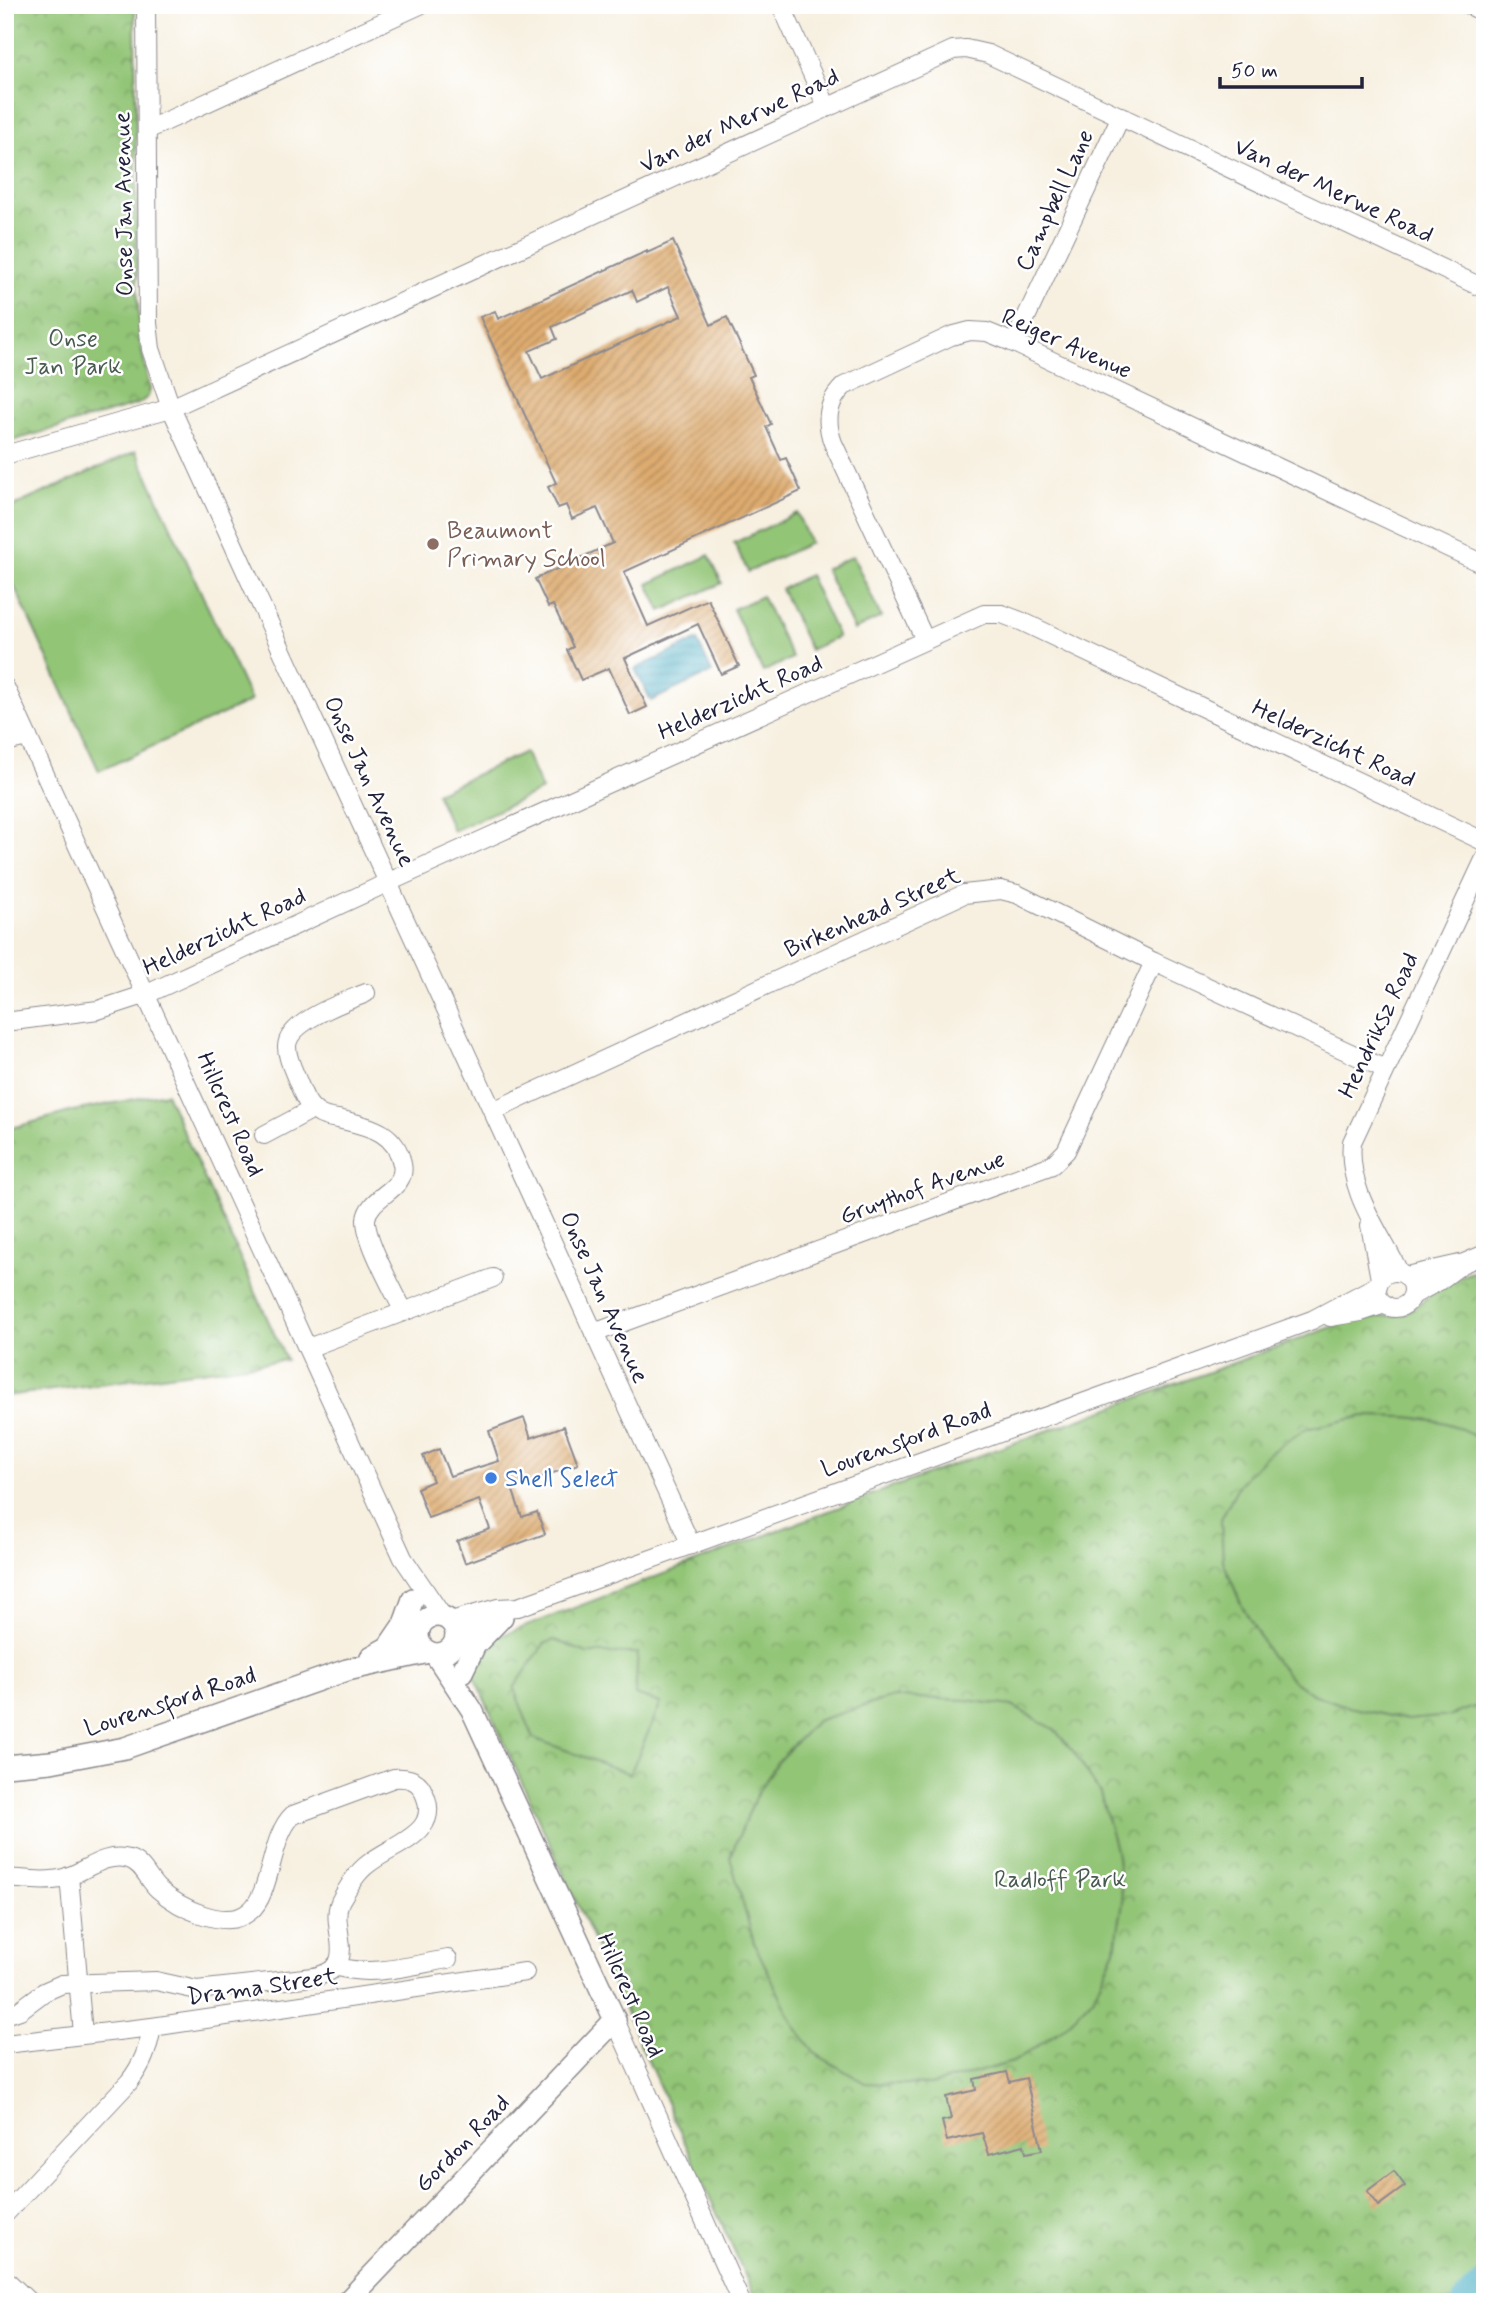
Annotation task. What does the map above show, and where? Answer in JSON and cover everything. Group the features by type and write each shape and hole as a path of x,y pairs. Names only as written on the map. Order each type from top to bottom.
{"street":[{"name":"Onse Jan Avenue","path":"146,5 148,323 151,349 171,408 691,1545"},
{"path":"147,130 420,5"},
{"path":"781,5 827,107"},
{"path":"1468,5 1485,13"},
{"name":"Van der Merwe Road","path":"5,455 171,408 941,54 965,49 988,54 1485,289"},
{"name":"Campbell Lane","path":"1014,343 1121,116"},
{"name":"Reiger Avenue","path":"925,640 833,443 827,418 835,394 844,386 951,336 970,331 987,332 1014,343 1485,565"},
{"name":"Helderzicht Road","path":"5,1022 98,1010 147,994 984,614 1002,614 1023,622 1485,842"},
{"name":"Hillcrest Road","path":"5,687 406,1564 462,1672 472,1710"},
{"path":"5,742 28,737"},
{"name":"Hendriksz Road","path":"1379,1282 1369,1219 1352,1169 1352,1142 1485,858"},
{"name":"Birkenhead Street","path":"494,1111 964,894 986,891 1017,894 1154,962 1385,1069"},
{"name":"Gruythof Avenue","path":"594,1333 1052,1165 1066,1151 1154,962"},
{"path":"366,993 307,1020 293,1030 288,1037 286,1048 307,1102 313,1109 323,1116 383,1132 397,1148 403,1165 399,1182 376,1202 366,1219 370,1240 404,1312"},
{"path":"264,1135 313,1109"},
{"name":"Hendriksz Road","path":"1369,1219 1403,1274"},
{"path":"1464,1263 1403,1274 1389,1273 1379,1282 1378,1296 1385,1304 1401,1307 1413,1294 1439,1281 1464,1263 1485,1254"},
{"path":"1403,1274 1412,1285 1413,1294"},
{"path":"308,1349 493,1278"},
{"name":"Lourensford Road","path":"5,1766 51,1762 125,1748 444,1639 498,1608 510,1612 1312,1320 1379,1282"},
{"name":"Lourensford Road","path":"1312,1320 1361,1312 1385,1304"},
{"name":"Hillcrest Road","path":"406,1564 419,1629"},
{"path":"385,1650 404,1624 413,1599"},
{"path":"462,1672 475,1645 510,1612"},
{"path":"419,1629 421,1644 444,1639"},
{"name":"Lourensford Road","path":"348,1670 419,1629"},
{"name":"Hillcrest Road","path":"444,1639 472,1710 741,2302"},
{"path":"5,1878 46,1880 69,1877 98,1862 129,1859 141,1867 158,1889 198,1913 223,1919 242,1917 258,1901 283,1829 293,1815 394,1778 409,1779 421,1787 429,1806 428,1818 421,1830 366,1865 342,1898 337,1917 342,1950 335,1966 321,1975 197,1990 156,1981 62,1984 52,1987 20,2010 5,2015"},
{"path":"69,1877 83,2034"},
{"path":"335,1966 350,1971 369,1971 448,1959"},
{"name":"Drama Street","path":"5,2044 152,2027 525,1972"},
{"name":"Gordon Road","path":"347,2302 615,2020"},
{"path":"5,2214 141,2067 148,2052 152,2027"},
{"path":"5,2279 29,2302"}],"green space":[{"name":"Onse Jan Park","path":"5,5 135,5 137,282 140,341 150,390 148,397 138,404 5,443"},
{"path":"136,451 251,701 99,771 5,566 5,510"},
{"path":"797,513 810,543 748,572 734,543"},
{"path":"709,555 722,583 661,611 648,584"},
{"path":"853,556 881,617 854,630 825,569"},
{"path":"809,575 838,637 810,650 781,589"},
{"path":"762,596 792,658 763,672 733,609"},
{"path":"525,752 542,790 453,831 436,793"},
{"path":"166,1093 286,1360 5,1396 5,1130 73,1111"},
{"name":"Radloff Park","path":"1485,1268 1485,2288 1469,2302 757,2302 472,1672 487,1641 871,1495 1351,1320 1405,1314 1452,1279"},
{"path":"1364,1416 1428,1419 1459,1428 1485,1446 1485,1703 1449,1716 1407,1720 1349,1707 1312,1694 1292,1680 1270,1655 1241,1604 1223,1561 1221,1519 1239,1484 1268,1454 1305,1429"},
{"path":"554,1640 587,1653 638,1653 635,1695 661,1703 630,1774 533,1738 514,1688 544,1644"},
{"path":"893,1697 966,1700 1012,1706 1054,1729 1073,1751 1100,1793 1116,1850 1123,1902 1115,1949 1093,1998 1063,2029 1013,2062 931,2085 865,2083 816,2054 795,2027 754,1943 730,1857 756,1796 778,1761 816,1721"}],"water":[{"path":"697,640 712,672 651,701 635,669"}],"building":[{"path":"673,241 711,325 727,317 754,375 749,377 771,424 766,427 781,460 786,458 801,491 624,572 648,626 708,599 739,666 721,674 698,624 625,658 647,707 630,715 609,668 581,680 567,650 573,647 553,605 548,607 535,579 613,543 597,508 572,519 566,505 558,508 548,487 556,483 480,317 495,311 498,319","holes":["668,287 681,316 542,379 529,351 557,339 552,327 632,290 637,302"]},
{"path":"524,1418 531,1438 564,1426 578,1464 512,1488 522,1517 537,1512 545,1534 465,1563 457,1541 490,1529 479,1500 428,1518 417,1488 433,1481 423,1456 439,1449 450,1476 499,1461 489,1431"},
{"path":"1007,2072 1010,2082 1026,2078 1042,2150 1026,2153 1024,2145 989,2154 982,2133 947,2141 942,2121 951,2119 946,2097 976,2090 974,2079"},
{"path":"1394,2171 1405,2186 1378,2206 1367,2191"}],"waterway":[{"path":"1469,2302 1485,2288"}],"place":[{"name":"Beaumont Primary School","path":"433,544"},
{"name":"Shell Select","path":"491,1478"}]}
